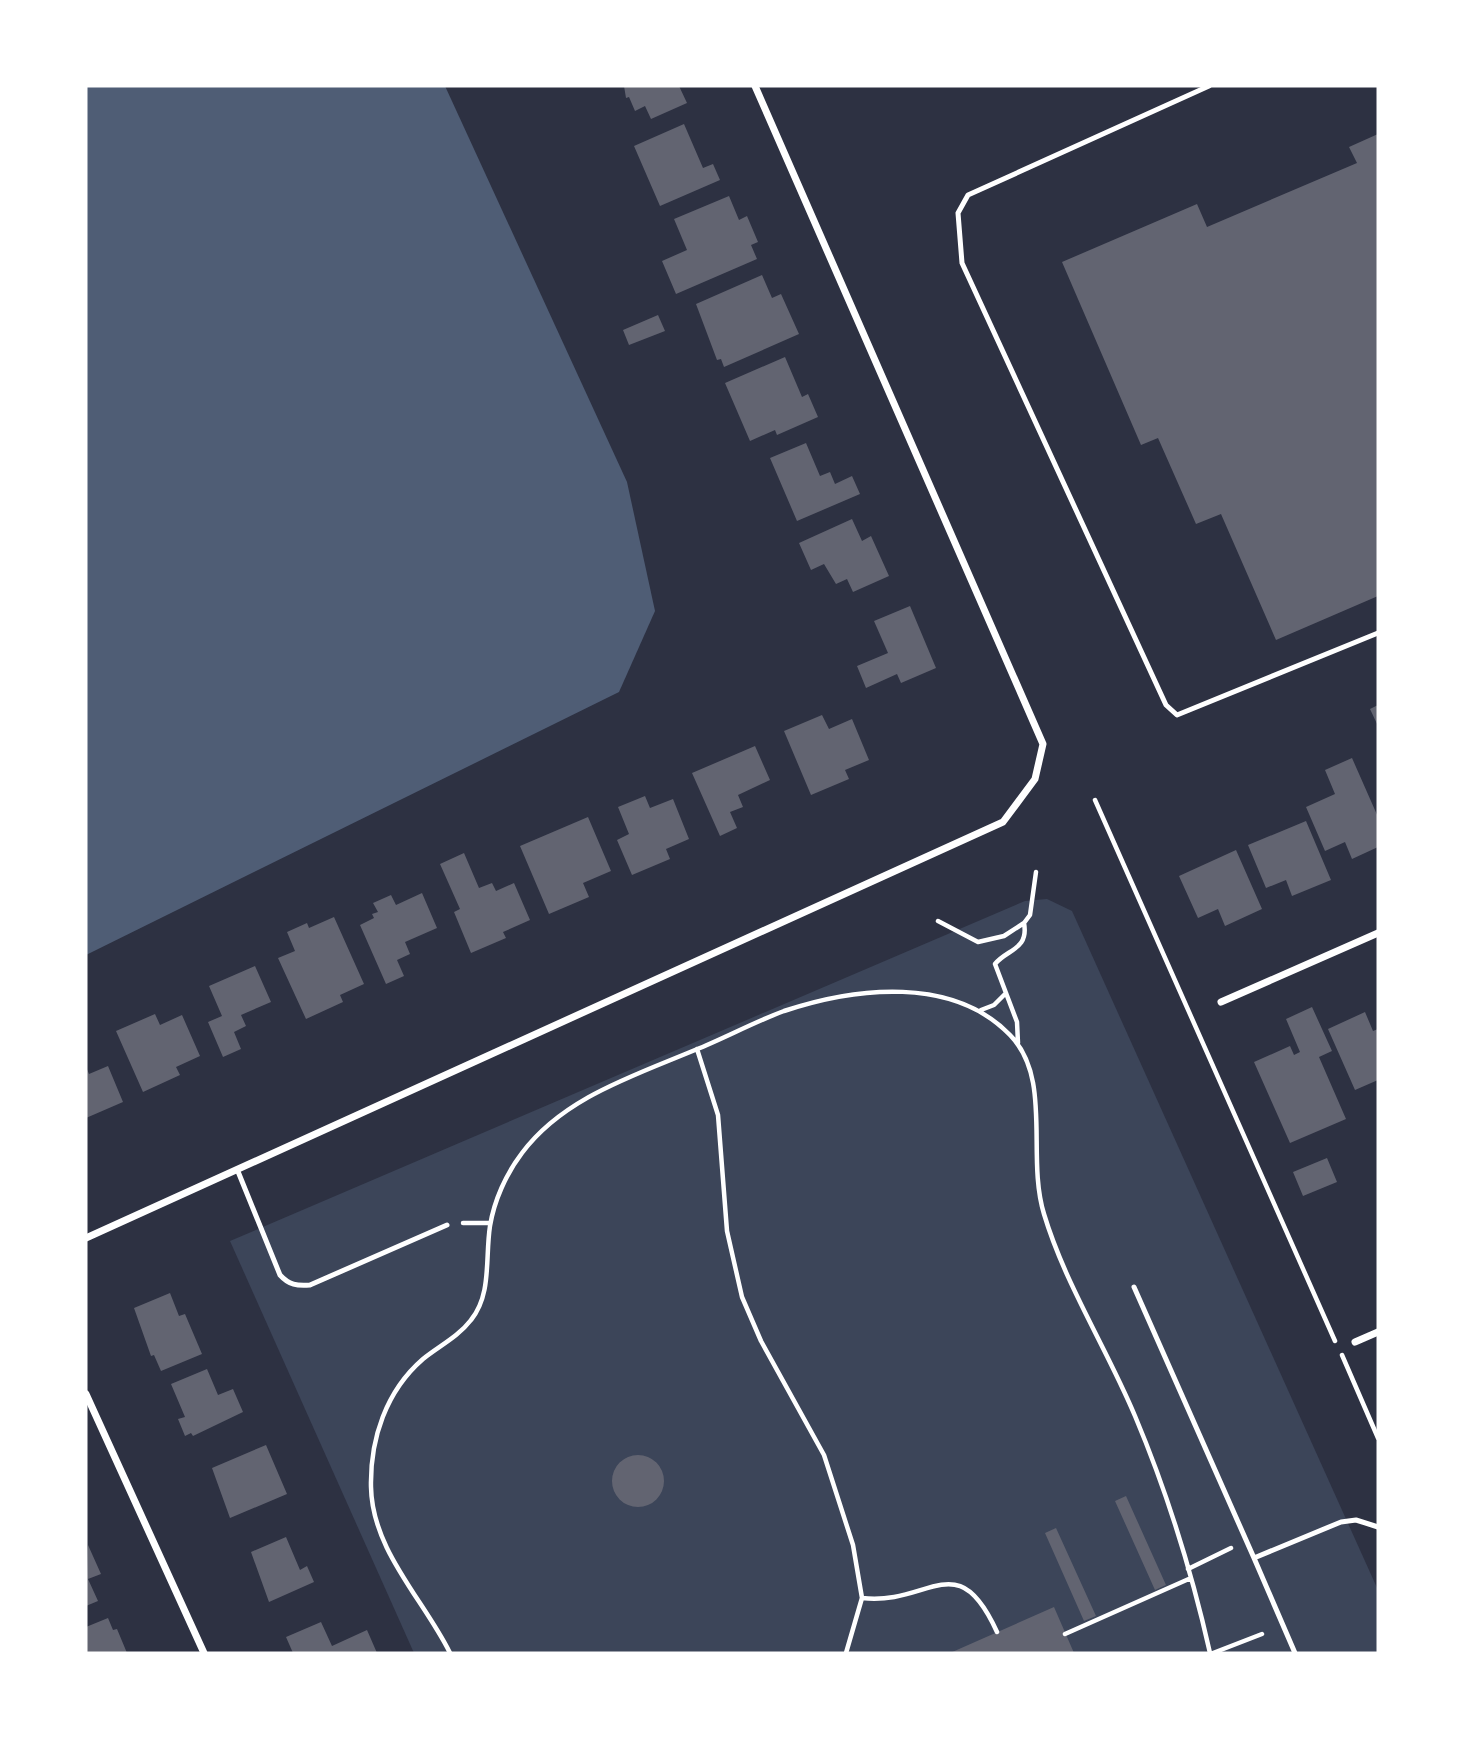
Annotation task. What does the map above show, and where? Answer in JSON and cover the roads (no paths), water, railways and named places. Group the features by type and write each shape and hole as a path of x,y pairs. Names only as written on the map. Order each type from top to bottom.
{"street":[{"path":"86,1238 1003,822 1035,779 1043,744 755,86"},
{"path":"1221,1002 1378,933"},
{"path":"1355,1342 1378,1332"},
{"path":"86,1394 204,1653"}],"lane":[{"path":"1209,86 968,195 958,213 962,263 1172,713 1177,715 1378,633"},
{"path":"237,1169 269,1255 286,1282 297,1286 310,1285 447,1225"},
{"path":"1134,1287 1295,1653"},
{"path":"1254,1558 1342,1522 1356,1520 1378,1527"}]}
